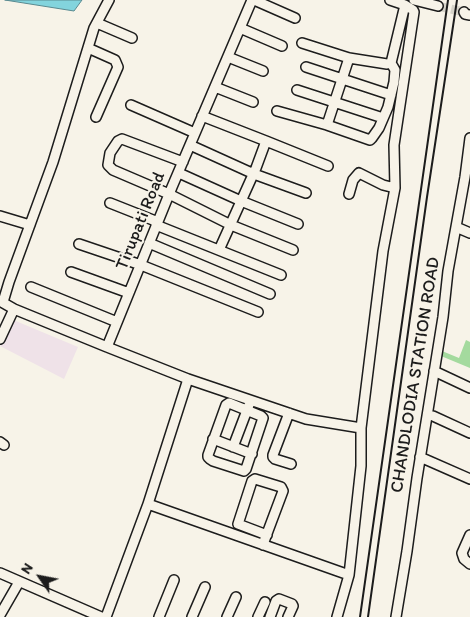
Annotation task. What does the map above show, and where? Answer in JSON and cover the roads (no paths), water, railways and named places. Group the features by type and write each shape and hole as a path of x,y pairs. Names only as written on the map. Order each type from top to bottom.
{"street":[{"path":"109,0 97,23 88,48 53,162 2,301 14,309 188,379 306,419 361,428"},
{"path":"253,0 296,18"},
{"name":"Tirupati Road","path":"107,347 169,194 253,0"},
{"path":"337,617 349,575 361,466 361,428 384,251 395,188 394,145 414,12 405,5 390,0"},
{"path":"414,0 438,6"},
{"path":"277,110 370,140 379,128 388,107 395,70 391,63 405,5"},
{"path":"470,10 464,12 470,15"},
{"path":"97,23 132,38"},
{"path":"240,28 282,46"},
{"path":"302,43 349,58 391,63"},
{"path":"88,48 115,60 118,64 96,117"},
{"path":"228,57 263,71"},
{"path":"327,125 349,58"},
{"path":"306,67 391,95"},
{"path":"215,87 253,102"},
{"path":"297,90 383,118"},
{"path":"131,104 195,133"},
{"path":"202,116 328,166"},
{"path":"183,162 122,139 118,141 110,154 108,165 113,170 169,194 231,225 293,250"},
{"path":"219,250 254,174 266,141"},
{"name":"CHANDLODIA STATION ROAD","path":"396,617 469,143"},
{"path":"190,145 254,174 306,193"},
{"path":"179,173 298,224"},
{"path":"349,194 353,180 359,173 383,186 395,188"},
{"path":"110,203 281,275"},
{"path":"0,216 30,225"},
{"path":"456,227 470,233"},
{"path":"149,243 270,294"},
{"path":"79,244 140,265 258,312"},
{"path":"72,272 129,293"},
{"path":"31,287 117,322"},
{"path":"0,339 14,309"},
{"path":"434,371 470,388"},
{"path":"106,617 148,504 188,379"},
{"path":"233,447 251,400"},
{"path":"229,403 247,410 263,418 246,470 244,471 210,459 208,455 226,405 229,403"},
{"path":"289,413 273,458 291,464"},
{"path":"433,416 470,433"},
{"path":"213,440 252,454"},
{"path":"420,457 470,479"},
{"path":"263,545 267,535 282,489 281,487 255,479 252,481 238,524 267,535"},
{"path":"148,504 349,575"},
{"path":"470,535 462,553 464,559 470,564"},
{"path":"0,573 101,617"},
{"path":"159,617 174,580"},
{"path":"0,615 19,582"},
{"path":"192,617 205,587"},
{"path":"227,617 236,596"},
{"path":"270,617 276,601 279,600 292,604 288,617"},
{"path":"258,617 265,602"}],"water":[{"path":"5,0 82,0 74,11"}],"tunnel":[{"path":"438,6 464,12"}],"railway":[{"path":"360,617 448,0"},
{"path":"368,617 427,197 457,0"}]}
